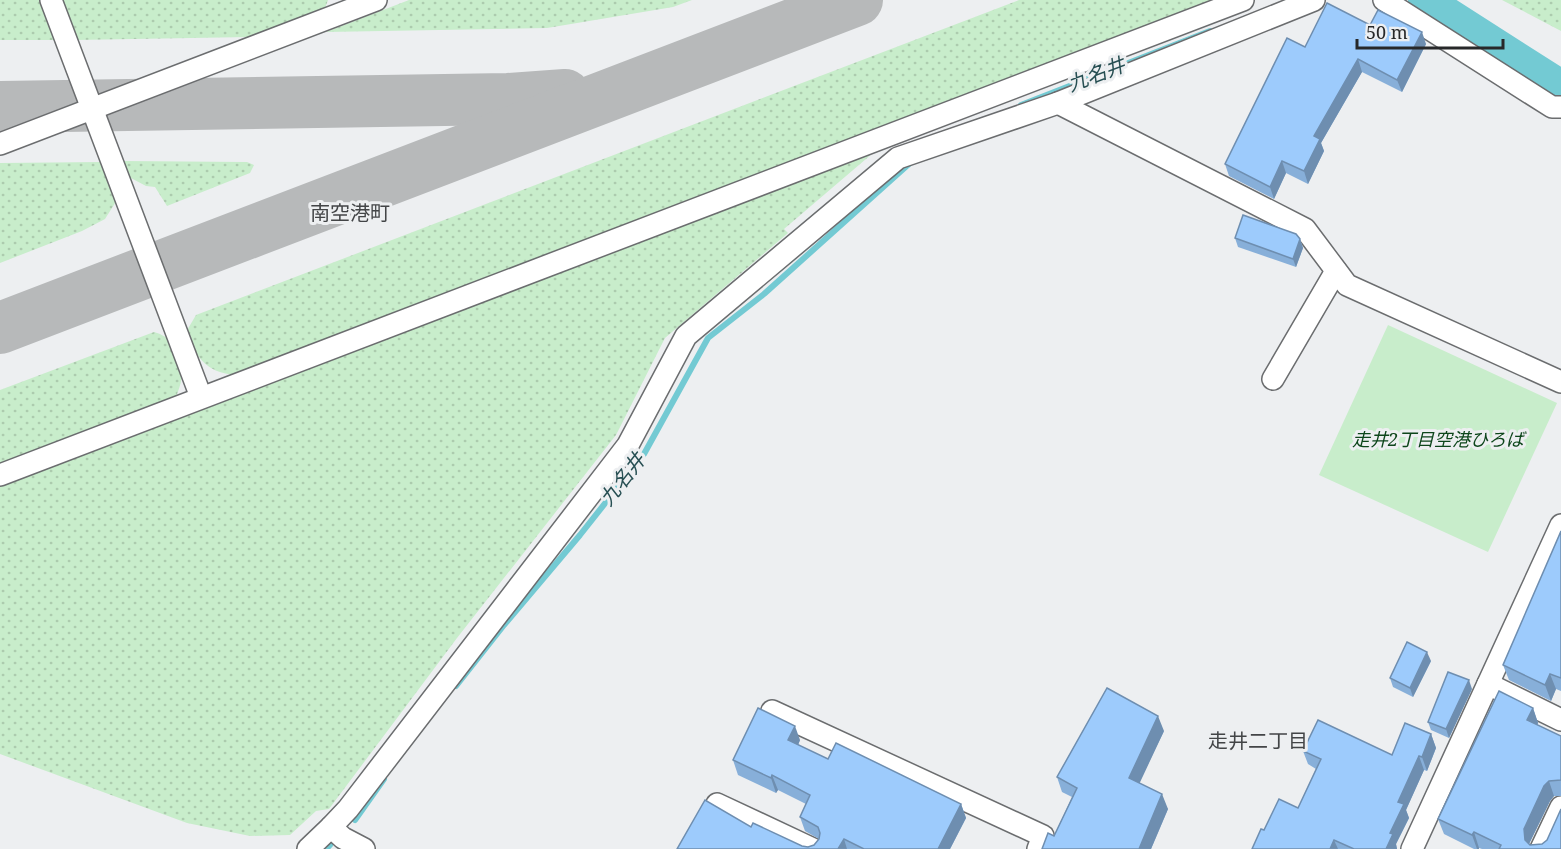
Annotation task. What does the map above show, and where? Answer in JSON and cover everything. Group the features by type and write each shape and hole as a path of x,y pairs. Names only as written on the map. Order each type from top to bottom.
{"street":[{"path":"51,0 201,397"},
{"path":"0,144 341,6 376,0"},
{"path":"0,475 1243,0"},
{"path":"308,849 348,809 628,445 686,336 898,158 1058,103 1314,0"},
{"path":"1384,0 1552,107 1561,107"},
{"path":"1058,103 1305,229 1347,285 1561,382"},
{"path":"1273,379 1336,271"},
{"path":"1412,849 1561,525"},
{"path":"1488,684 1561,720"},
{"path":"772,711 1044,836 1038,849"},
{"path":"717,804 813,849"},
{"path":"1541,849 1561,807"},
{"path":"331,827 343,838 361,848"}],"green space":[{"path":"0,0 41,0 57,40 0,40"},
{"path":"61,0 328,0 325,8 249,37 76,40"},
{"path":"409,0 692,0 673,7 547,28 326,32"},
{"path":"1019,0 1219,0 240,375 220,372 205,364 194,350 186,332 196,315"},
{"path":"1502,0 1561,0 1561,31"},
{"path":"880,147 784,229 788,233 665,338 616,435 457,638 329,809 316,811 290,835 250,836 187,823 0,754 0,485"},
{"path":"122,161 247,162 254,165 250,173 167,206 155,187 146,186 129,177"},
{"path":"103,162 117,200 105,219 82,231 0,263 0,163"},
{"name":"走井2丁目空港ひろば","path":"1388,325 1557,403 1488,552 1319,475"},
{"path":"154,332 172,342 181,359 181,379 175,398 0,466 0,390"}],"building":[{"path":"1327,3 1370,25 1378,10 1422,32 1397,80 1358,59 1314,136 1320,139 1304,171 1282,161 1270,187 1225,164 1287,38 1305,47"},
{"path":"1243,215 1296,234 1300,239 1293,259 1235,238"},
{"path":"1561,531 1561,678 1550,674 1545,685 1503,665"},
{"path":"1407,642 1427,652 1410,688 1390,678"},
{"path":"1448,672 1469,680 1446,729 1428,722"},
{"path":"1107,688 1158,716 1129,778 1162,794 1139,849 1042,849 1048,833 1054,836 1077,788 1057,777"},
{"path":"1499,691 1533,708 1527,720 1561,736 1561,780 1549,781 1544,786 1524,829 1525,840 1530,845 1542,844 1547,840 1561,809 1561,849 1499,849 1501,845 1474,832 1472,835 1438,819"},
{"path":"758,708 795,726 788,740 828,759 836,743 961,804 938,849 864,849 844,839 838,849 677,849 705,800 751,827 753,823 802,846 814,845 819,839 818,827 800,817 810,795 772,775 771,778 733,760"},
{"path":"1318,720 1392,755 1405,723 1431,734 1422,757 1419,756 1398,802 1404,804 1390,833 1393,834 1386,849 1354,849 1334,840 1330,849 1252,849 1279,799 1298,808 1321,759 1303,751"}],"waterway":[{"name":"九名井","path":"1425,0 1561,87"},
{"name":"九名井","path":"1021,105 1210,31"},
{"name":"九名井","path":"456,686 644,454 708,338 764,294 910,163"},
{"name":"九名井","path":"355,820 384,779"},
{"name":"九名井","path":"326,849 330,845"}],"taxiway":[{"path":"0,328 857,0"},
{"path":"0,107 508,99 565,95"}],"district":[{"name":"南空港町","path":"350,212"},
{"name":"走井二丁目","path":"1258,740"}]}
